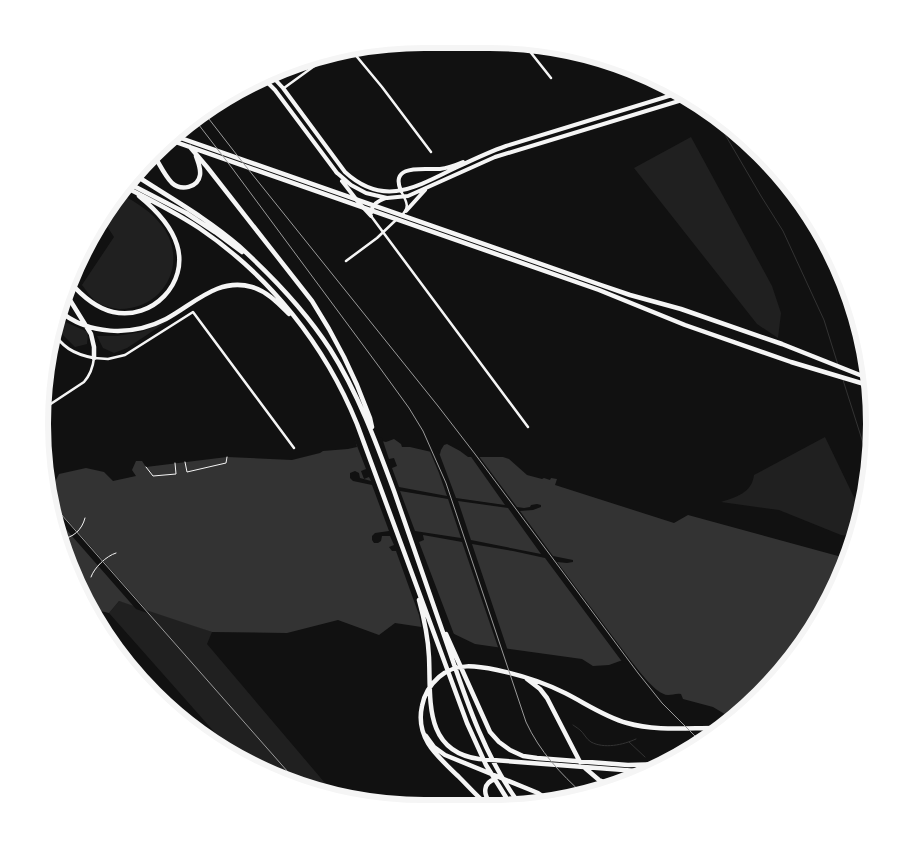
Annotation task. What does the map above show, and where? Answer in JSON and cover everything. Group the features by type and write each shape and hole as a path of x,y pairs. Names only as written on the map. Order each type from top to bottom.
{"highway":[{"path":"274,79 340,166 349,175 373,189 387,191 401,191 418,186 499,148 672,95"},
{"path":"266,82 275,90 354,198 371,216"},
{"path":"336,172 343,180 370,195 387,198 404,197 427,189 479,164 503,155 681,100"},
{"path":"182,136 312,301 334,338 357,385 370,418 376,442"},
{"path":"181,137 608,287 745,331 862,376"},
{"path":"175,142 599,290 694,328 863,383"},
{"path":"157,159 172,183 187,188 192,186 200,177 200,169 195,154"},
{"path":"401,191 399,178 408,170 441,168 473,160"},
{"path":"139,178 240,247 286,292 330,349 356,397 376,442 450,653 482,737 495,764 516,799"},
{"path":"133,186 166,202 208,227 251,258"},
{"path":"406,211 427,189"},
{"path":"132,190 198,227 232,252 286,306 328,366 357,424 474,740 490,772 507,799"},
{"path":"74,286 94,304 106,310 119,313 134,313 147,309 159,302 170,289 178,274 179,265 175,239 162,219 132,190"},
{"path":"371,216 375,204 387,198"},
{"path":"64,314 86,326 110,331 132,330 154,324 171,316 212,290 225,286 240,285 261,290 296,320"},
{"path":"69,298 90,330 94,358"},
{"path":"414,579 428,640 432,718 444,742 465,756 479,759 634,771"},
{"path":"440,624 451,644 487,728 506,748 519,755 532,758 614,765 647,765"},
{"path":"482,800 434,753 427,743 422,728 421,711 426,692 437,679 449,670 475,666 522,676 552,687 625,723 654,727 709,728"},
{"path":"522,676 537,686 547,698 577,756 586,769 604,782"},
{"path":"422,728 432,744 442,754 542,796"},
{"path":"488,800 485,790 489,782 496,779 513,784"}],"street":[{"path":"529,50 551,78"},
{"path":"355,54 431,152"},
{"path":"283,88 320,62"},
{"path":"346,261 406,211 407,204 401,191"},
{"path":"371,216 528,427"},
{"path":"58,338 69,349 80,355 108,359 125,355 193,312 294,448"},
{"path":"48,406 84,382 92,369 94,358"}],"path":[{"path":"185,462 187,472 226,463 227,456"},
{"path":"146,467 153,476 176,474 175,463"},
{"path":"65,539 70,538 79,529 84,523 85,518"},
{"path":"91,577 94,569 112,554 116,553"}],"shaded area":[{"path":"691,137 772,286 781,313 778,338 757,324 634,168"},
{"path":"124,196 144,208 163,227 170,241 173,256 172,269 167,282 159,293 148,302 135,307 119,309 106,306 97,302 82,285 114,237 105,224"},
{"path":"808,225 827,257 832,268"},
{"path":"62,320 88,332 87,344 75,347 59,330"},
{"path":"168,321 127,348 114,353 103,348 97,336 117,336 141,332"},
{"path":"354,435 386,442 394,439 402,447 440,454 444,445 447,444 468,457 503,457 509,459 527,475 542,479 557,479 555,485 674,523 688,515 841,557 815,612 788,652 755,689 726,715 713,707 683,699 681,694 663,694 642,675 630,660 609,665 593,666 582,659 475,644 448,631 395,623 379,635 338,620 287,633 212,632 119,601 109,613 97,610 76,567 60,521 53,486 59,474 86,468 104,472 113,481 136,476 132,470 136,461 142,461 146,467 227,457 292,460 323,451 357,447"},
{"path":"825,437 857,503 848,536 841,535 779,510 721,502 738,496 747,490 753,481 754,475"},
{"path":"119,601 146,607 212,632 207,644 329,788 303,780 257,761 222,740 109,613"}],"pier":[{"path":"352,433 382,438 389,459 394,458 397,466 392,468 399,487 447,496 429,449 438,450 456,498 505,505 469,454 478,455 517,507 524,508 531,505 541,505 541,507 533,510 520,511 553,556 573,560 573,562 567,563 557,562 640,673 658,694 652,690 629,662 623,663 545,558 472,544 508,651 499,650 462,542 423,535 424,540 419,542 455,637 422,630 419,615 396,551 392,551 389,547 394,545 390,536 382,536 381,541 378,543 374,543 372,540 372,536 375,533 389,531 372,485 353,481 350,478 350,473 355,471 359,473 360,478 371,481 369,477 364,479 361,471 366,469","holes":["400,491 448,499 461,538 415,531","458,501 508,508 541,554 471,540"]},
{"path":"58,509 150,614 136,609 61,523"}],"waterway":[{"path":"720,126 783,231 824,320 838,365"},
{"path":"843,380 865,448"},
{"path":"573,725 589,741 596,744 614,745 636,739"},
{"path":"629,742 645,757"}],"railway":[{"path":"207,117 438,406 638,673 662,703 696,737"},
{"path":"198,123 380,368 423,431 446,483 526,722 551,762 578,789"},
{"path":"58,510 291,775"}]}
